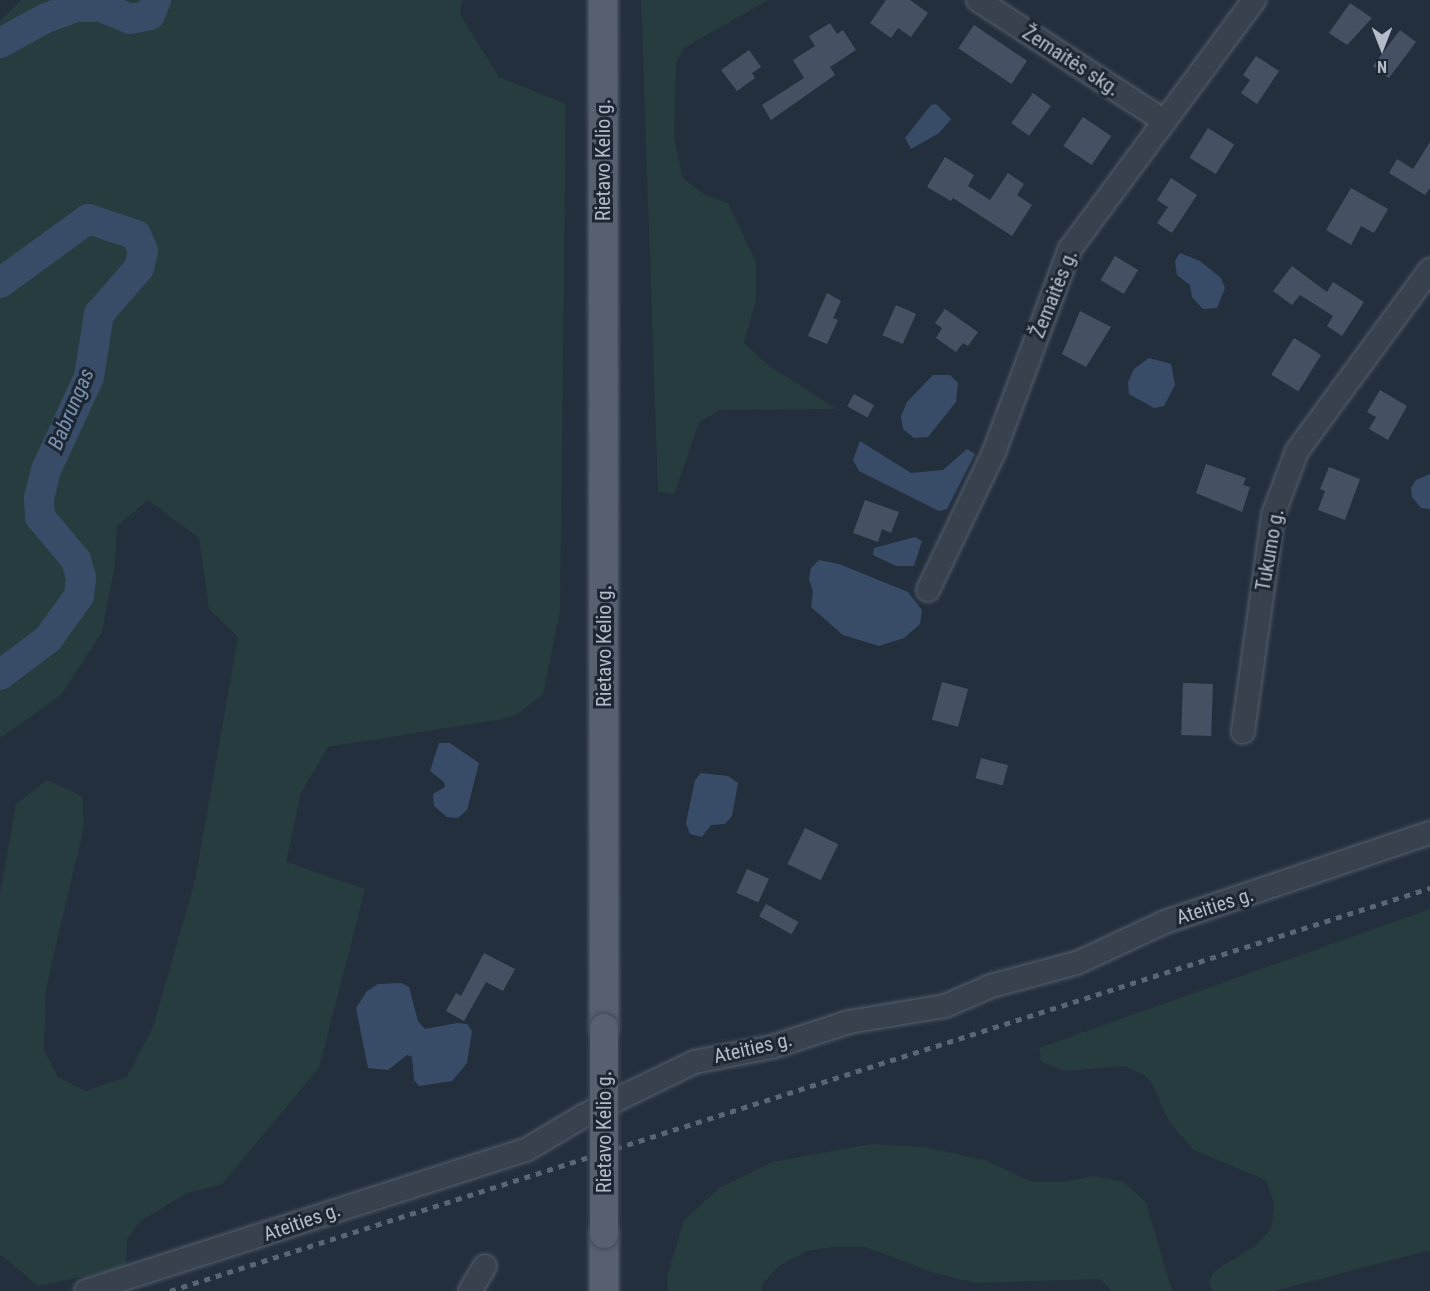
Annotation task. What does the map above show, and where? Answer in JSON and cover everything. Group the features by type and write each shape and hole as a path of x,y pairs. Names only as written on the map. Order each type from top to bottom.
{"main road":[{"name":"Rietavo Kelio g.","path":"603,0 603,1291"}],"street":[{"name":"Žemaitės skg.","path":"978,0 1164,121"},
{"name":"Žemaitės g.","path":"928,590 994,452 1070,249 1254,0"},
{"name":"Tukumo g.","path":"1243,732 1273,515 1297,451 1430,270"},
{"name":"Ateities g.","path":"86,1291 526,1150 583,1116 694,1062 772,1047 849,1022 945,1006 991,986 1077,963 1165,922 1430,833"},
{"path":"470,1291 485,1266"}],"green space":[{"path":"21,0 462,0 460,14 499,77 566,104 560,610 543,694 516,715 503,719 328,747 301,793 286,862 365,889 319,1068 221,1185 187,1193 139,1222 127,1239 126,1267 38,1286 0,1254 0,894 16,804 47,780 82,796 84,826 46,988 44,1050 58,1077 85,1091 127,1077 153,1027 195,881 238,637 209,609 199,538 148,500 117,526 115,565 102,632 61,695 0,738 0,21"},
{"path":"641,0 768,0 684,48 676,62 674,137 682,177 703,194 728,203 756,262 756,299 744,343 769,366 837,409 720,410 699,422 674,495 658,491"},
{"path":"1430,909 1430,1250 1274,1291 1212,1291 1209,1281 1214,1271 1257,1245 1272,1227 1274,1203 1266,1180 1194,1150 1170,1123 1152,1083 1143,1074 1124,1066 1065,1071 1042,1062 1039,1048"},
{"path":"872,1144 924,1147 985,1160 1032,1182 1065,1182 1093,1176 1124,1182 1146,1203 1172,1291 1112,1291 1100,1279 975,1283 938,1274 866,1247 835,1247 807,1251 780,1265 763,1283 761,1291 668,1291 667,1277 684,1220 721,1187 772,1162"}],"water":[{"path":"936,104 951,119 939,133 911,149 905,138 931,105"},
{"path":"1180,253 1200,261 1221,278 1225,288 1217,308 1203,309 1192,297 1190,285 1177,275 1175,261"},
{"path":"1149,358 1171,364 1175,385 1164,406 1154,408 1129,394 1128,382 1134,369"},
{"path":"933,375 950,375 958,383 956,402 928,437 914,438 903,429 901,416 907,402"},
{"path":"860,441 911,473 943,470 967,449 975,454 947,509 939,511 859,471 853,460"},
{"path":"1430,474 1430,509 1421,508 1412,497 1411,488 1416,480"},
{"path":"915,537 922,541 914,566 896,566 873,555 874,548"},
{"path":"819,560 839,564 908,592 922,610 920,624 904,638 879,646 843,635 811,607 813,592 809,579 811,568"},
{"path":"439,743 450,743 479,763 467,810 458,818 447,817 434,806 433,794 445,787 444,782 430,771"},
{"path":"701,773 728,776 738,783 732,816 725,824 711,825 702,837 690,834 686,823 695,780"},
{"path":"401,983 409,987 418,1021 425,1029 457,1023 467,1024 472,1031 467,1063 452,1081 419,1086 414,1080 412,1057 407,1055 388,1070 368,1068 356,1008 367,991 378,984"}],"building":[{"path":"886,0 910,0 928,13 911,37 898,28 891,38 870,23"},
{"path":"1350,3 1372,18 1347,45 1329,33"},
{"path":"830,23 837,34 843,30 856,50 830,67 835,75 771,120 762,105 804,78 793,60 815,46 809,36"},
{"path":"974,25 1027,61 1011,84 958,48"},
{"path":"1400,30 1416,42 1389,78 1373,66"},
{"path":"749,50 761,67 752,73 755,78 737,91 721,70"},
{"path":"1256,56 1279,71 1257,104 1241,93 1250,80 1243,75"},
{"path":"1033,93 1051,106 1029,136 1011,123"},
{"path":"1083,117 1111,136 1092,165 1063,146"},
{"path":"1208,128 1234,144 1216,174 1189,158"},
{"path":"1430,142 1430,188 1425,195 1389,173 1397,159 1413,169"},
{"path":"945,157 974,175 968,186 990,200 1008,173 1024,184 1017,195 1032,205 1012,236 953,198 951,201 927,187"},
{"path":"1171,178 1197,195 1172,233 1157,223 1168,207 1157,200"},
{"path":"1351,188 1388,209 1374,233 1361,226 1351,245 1326,230"},
{"path":"1115,256 1138,270 1124,294 1101,280"},
{"path":"1292,266 1327,292 1333,282 1364,302 1342,336 1327,326 1333,316 1300,295 1292,305 1273,291"},
{"path":"827,293 841,301 833,318 838,320 827,344 808,336"},
{"path":"896,305 916,314 903,344 883,335"},
{"path":"945,309 978,332 968,346 963,343 956,352 936,338 942,328 935,323"},
{"path":"1080,311 1111,327 1086,367 1062,354"},
{"path":"1294,338 1321,355 1298,391 1271,374"},
{"path":"1380,390 1407,406 1388,440 1369,429 1376,417 1367,412"},
{"path":"854,394 874,405 867,417 847,406"},
{"path":"1206,464 1246,478 1243,485 1250,487 1242,512 1196,493"},
{"path":"1329,467 1360,479 1345,520 1318,510 1325,491 1320,489"},
{"path":"865,500 899,512 891,533 882,529 878,542 853,533"},
{"path":"942,682 968,689 958,727 932,720"},
{"path":"1183,683 1213,684 1211,736 1181,735"},
{"path":"981,758 1008,765 1003,786 976,778"},
{"path":"805,828 838,844 821,880 787,864"},
{"path":"747,869 769,879 758,903 736,893"},
{"path":"766,904 798,922 792,934 759,916"},
{"path":"484,953 515,969 503,991 486,982 464,1021 446,1011 456,993 461,996"}],"waterway":[{"name":"Babrungas","path":"0,43 46,18 77,7 101,7 130,19 150,15 156,0"},
{"name":"Babrungas","path":"0,283 88,219 136,235 143,251 139,268 99,314 89,377 46,470 39,498 40,517 76,560 81,577 79,596 48,639 0,675"}],"railway":[{"path":"170,1291 1430,888"}]}
